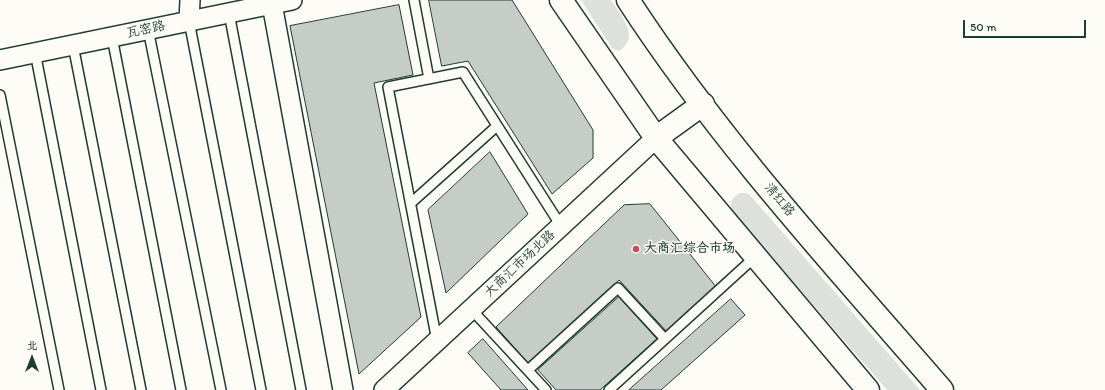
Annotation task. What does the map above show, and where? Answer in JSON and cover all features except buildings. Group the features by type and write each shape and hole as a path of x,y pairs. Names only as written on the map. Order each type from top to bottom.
{"main road":[{"path":"562,0 656,138 754,257 868,390"},
{"name":"清红路","path":"628,0 703,104 782,204 942,390"},
{"path":"656,138 703,104"}],"street":[{"path":"189,21 190,0"},
{"name":"瓦窑路","path":"0,60 292,0"},
{"path":"272,4 343,390"},
{"name":"大商汇市场北路","path":"384,390 656,138"}],"lane":[{"path":"414,0 429,79"},
{"path":"229,13 301,390"},
{"path":"189,21 261,390"},
{"path":"148,29 220,390"},
{"path":"112,37 181,390"},
{"path":"73,45 141,390"},
{"path":"35,52 101,390"},
{"path":"437,341 388,87 463,72 561,226"},
{"path":"0,95 59,390"},
{"path":"411,203 497,126"},
{"path":"609,390 754,257"},
{"path":"528,370 618,288 665,339"},
{"path":"471,309 546,390"}],"shaded area":[{"path":"581,0 611,0 620,12 627,26 629,33 625,46 619,51 612,48"},
{"path":"740,193 750,195 920,390 887,390 734,213 731,207 731,202 734,197"}],"place":[{"name":"大商汇综合市场","path":"636,249"}]}
